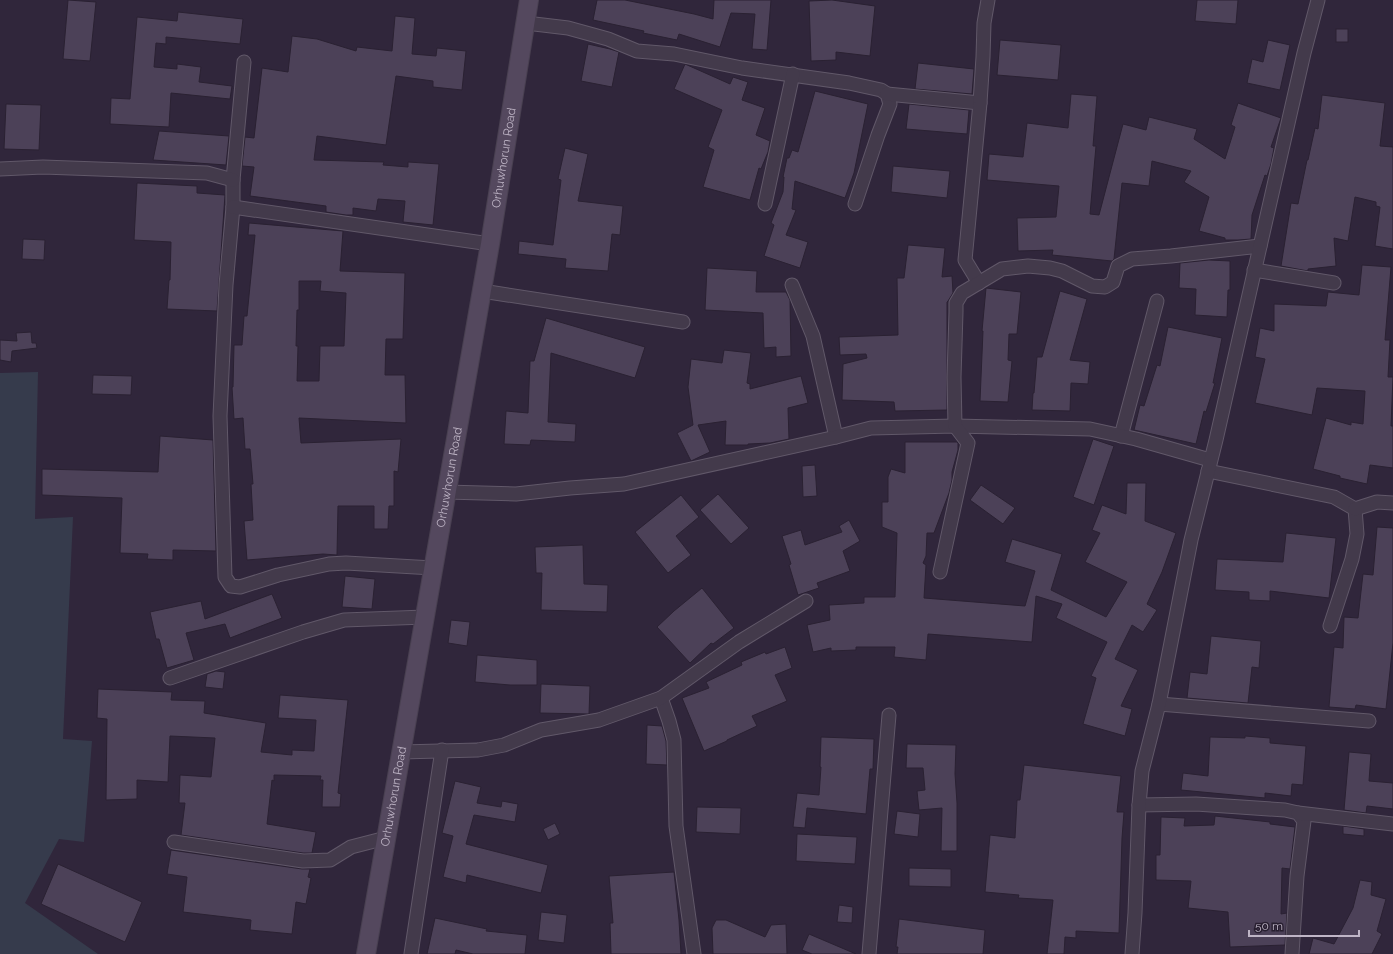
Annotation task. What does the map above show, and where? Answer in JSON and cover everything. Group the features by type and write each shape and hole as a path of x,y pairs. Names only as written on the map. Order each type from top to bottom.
{"street":[{"name":"Orhuwhorun Road","path":"368,954 386,838 482,292 529,0"},
{"path":"979,283 965,260 980,103 984,23 988,0"},
{"path":"1132,954 1136,913 1139,806 1142,771 1159,704 1191,540 1318,0"},
{"path":"526,23 568,28 608,39 637,51 674,54 742,68 849,83 881,90 887,94 980,103"},
{"path":"244,62 233,180 233,207 226,285 220,416 225,577 231,586 240,587 278,575 329,564 346,563 433,568"},
{"path":"765,204 793,74"},
{"path":"855,204 890,104 887,94"},
{"path":"0,169 43,167 207,173 233,180"},
{"path":"233,207 490,244"},
{"path":"940,572 968,443 955,426 954,377 956,304 962,293 1002,269 1028,266 1050,268 1062,271 1092,286 1105,287 1112,282 1118,266 1132,258 1171,256 1260,246"},
{"path":"1254,270 1334,283"},
{"path":"792,285 813,336 836,437"},
{"path":"482,292 683,322"},
{"path":"1121,436 1157,301"},
{"path":"446,492 516,494 624,484 871,428 955,426 1090,429 1136,438 1209,466 1334,497 1355,509 1377,502 1393,503"},
{"path":"1330,626 1352,559 1357,534 1355,509"},
{"path":"401,752 478,750 504,745 541,730 600,720 661,698 739,642 806,601"},
{"path":"170,678 302,632 344,620 425,617"},
{"path":"661,698 674,740 676,826 694,954"},
{"path":"1159,704 1369,721"},
{"path":"869,954 888,715"},
{"path":"411,954 442,750"},
{"path":"1139,806 1196,804 1285,810 1298,813 1393,824"},
{"path":"1292,954 1297,876 1304,821 1298,813"},
{"path":"174,842 303,861 330,860 351,847 386,838"}],"shaded area":[{"path":"38,372 35,519 73,517 63,739 92,741 84,842 59,839 25,903 98,954 0,954 0,373"}],"building":[{"path":"68,0 96,2 90,61 63,59"},
{"path":"597,0 625,0 713,19 714,0 771,0 767,50 752,49 755,14 731,13 720,47 679,34 677,40 593,20"},
{"path":"832,0 875,6 870,56 836,52 836,60 811,61 809,1"},
{"path":"1197,0 1238,0 1236,24 1195,21"},
{"path":"178,12 243,19 240,44 166,37 166,44 156,43 154,67 177,69 177,64 201,67 199,82 232,86 230,99 171,93 169,127 110,124 111,98 130,99 137,17 177,21"},
{"path":"395,16 415,18 412,54 436,56 437,48 466,51 462,90 433,87 433,81 396,76 386,145 317,136 314,160 384,162 383,165 408,167 408,162 439,164 433,225 403,222 405,201 378,199 376,211 353,208 353,215 346,215 326,212 326,206 250,196 254,167 242,166 245,137 254,138 262,68 288,72 292,36 317,39 356,51 357,47 392,51"},
{"path":"1336,29 1348,29 1348,42 1336,42"},
{"path":"1000,40 1061,45 1058,80 997,75"},
{"path":"1268,40 1290,45 1280,90 1247,83 1252,59 1263,62"},
{"path":"588,44 619,52 612,87 581,81"},
{"path":"918,63 974,69 972,94 915,89"},
{"path":"685,64 730,84 733,77 748,82 742,100 765,108 756,135 770,141 768,152 761,169 759,168 750,200 703,187 714,150 708,147 722,110 674,89"},
{"path":"815,91 868,104 854,173 845,198 795,181 792,209 796,210 786,235 808,242 800,268 764,256 774,225 771,223 783,192 783,177 787,158 789,158 792,150 798,152"},
{"path":"1071,94 1097,96 1093,146 1096,146 1090,214 1099,215 1123,124 1146,130 1149,117 1197,129 1194,139 1225,159 1235,127 1231,125 1238,103 1281,118 1271,147 1274,148 1271,164 1267,176 1265,175 1252,215 1251,239 1225,240 1225,238 1199,231 1209,197 1184,182 1191,171 1152,161 1149,186 1122,183 1114,259 1112,261 1052,255 1053,250 1018,251 1017,218 1056,217 1059,186 987,180 989,154 1023,157 1027,123 1068,128"},
{"path":"1322,95 1385,103 1380,146 1393,147 1393,249 1375,246 1380,207 1376,206 1376,202 1355,197 1348,241 1334,238 1336,266 1308,269 1308,271 1281,266 1291,203 1298,204 1315,128 1318,129"},
{"path":"6,104 41,105 39,150 4,149"},
{"path":"909,104 969,110 967,134 906,129"},
{"path":"159,131 229,136 226,165 153,160"},
{"path":"565,148 588,154 578,201 623,206 620,235 612,234 608,271 565,268 566,259 518,254 519,241 553,245 561,180 558,179"},
{"path":"893,166 950,171 947,198 891,192"},
{"path":"137,183 197,186 197,193 225,195 217,311 167,309 170,280 171,242 134,240"},
{"path":"249,223 343,231 340,271 405,273 403,339 386,339 385,375 405,375 406,423 299,418 301,443 401,439 398,472 394,471 394,506 389,506 388,529 374,529 374,506 338,506 337,555 323,554 247,560 244,521 253,520 251,484 253,484 250,449 245,449 243,418 234,419 232,387 234,345 242,345 244,316 247,316 255,235 248,235","holes":["299,281 321,281 320,291 346,293 344,346 320,346 319,381 297,381 298,346 296,346 297,310 299,310"]},
{"path":"23,239 45,240 44,260 22,259"},
{"path":"908,245 945,248 942,277 952,276 953,293 947,302 947,410 895,411 894,402 842,400 843,364 867,358 866,354 840,355 839,337 898,335 897,278 904,278"},
{"path":"1209,260 1230,261 1230,290 1228,290 1227,317 1195,315 1196,289 1179,288 1180,263"},
{"path":"1362,265 1391,267 1385,340 1390,340 1388,377 1393,377 1391,426 1393,426 1393,468 1370,465 1367,484 1340,478 1340,476 1313,469 1326,418 1351,425 1351,422 1363,424 1365,391 1317,388 1312,415 1255,403 1265,359 1255,357 1260,328 1274,331 1274,304 1326,306 1328,292 1359,295"},
{"path":"707,268 757,271 756,292 786,292 790,300 791,356 776,357 776,347 764,348 763,313 705,310"},
{"path":"986,288 1021,292 1017,334 1009,334 1008,360 1012,361 1008,402 980,401 982,331"},
{"path":"1060,291 1087,299 1070,360 1090,362 1088,384 1071,383 1070,411 1032,410 1037,357 1042,357"},
{"path":"546,318 645,347 635,378 551,353 548,422 576,424 575,442 531,440 530,445 504,444 506,411 528,413 530,361 534,361"},
{"path":"1168,327 1222,338 1213,383 1215,383 1206,412 1204,411 1196,444 1134,430 1140,405 1144,406 1157,365 1160,366"},
{"path":"31,332 32,343 36,343 37,348 12,351 11,362 0,360 0,340 17,341 16,333"},
{"path":"724,350 751,353 747,383 750,384 750,389 801,376 808,403 788,408 789,439 770,443 725,445 726,421 698,425 710,452 691,461 677,433 693,425 688,387 691,359 722,363"},
{"path":"93,375 132,376 131,395 92,394"},
{"path":"160,436 213,440 216,551 173,550 173,560 147,559 148,554 120,553 122,498 42,495 42,469 158,472"},
{"path":"1093,439 1114,446 1094,505 1073,497"},
{"path":"905,442 958,443 958,450 952,472 949,493 934,533 927,533 926,556 923,563 926,565 924,598 1025,606 1035,571 1005,562 1012,539 1062,554 1051,590 1106,617 1127,582 1085,562 1100,533 1092,530 1102,505 1126,514 1127,483 1146,483 1145,521 1176,533 1162,572 1147,604 1157,610 1143,632 1132,625 1115,659 1138,670 1121,706 1132,709 1125,736 1083,724 1096,678 1091,676 1107,642 1056,618 1062,604 1036,596 1032,642 928,634 926,660 894,657 895,647 856,647 856,650 831,651 831,648 813,652 807,625 830,620 829,605 864,603 864,597 895,597 897,533 882,527 882,502 888,502 888,477 891,469 905,473"},
{"path":"815,465 817,496 803,497 802,466"},
{"path":"981,485 1015,508 1003,524 970,500"},
{"path":"718,494 749,528 731,544 700,510"},
{"path":"681,495 699,517 676,536 691,555 668,573 635,532"},
{"path":"849,520 860,541 843,551 850,571 817,583 819,588 798,595 789,565 791,564 782,536 801,530 805,545 842,532 839,526"},
{"path":"1377,527 1393,528 1393,643 1386,709 1356,705 1355,709 1329,707 1334,647 1343,648 1344,617 1358,618 1363,574 1373,575"},
{"path":"1286,533 1336,538 1329,598 1270,591 1270,601 1249,600 1249,592 1215,590 1217,559 1283,562"},
{"path":"583,545 584,584 608,585 607,612 541,610 542,573 536,573 535,547"},
{"path":"345,576 375,579 372,609 342,607"},
{"path":"702,588 734,628 713,644 711,643 690,663 657,627"},
{"path":"272,594 282,618 230,638 225,624 186,633 194,660 167,668 159,639 156,639 150,612 201,601 205,619"},
{"path":"451,620 470,622 467,646 448,643"},
{"path":"1211,636 1261,641 1259,668 1252,667 1248,703 1187,698 1190,672 1207,674"},
{"path":"785,647 792,668 775,675 787,701 752,716 757,726 704,751 682,698 709,688 706,682 742,665 741,662 765,652 766,654"},
{"path":"477,655 537,660 537,685 510,685 475,682"},
{"path":"216,671 225,672 223,689 205,687 207,674"},
{"path":"541,684 590,686 589,714 540,713"},
{"path":"98,689 172,692 171,700 205,701 204,713 266,723 261,752 292,755 292,750 314,751 316,720 278,718 280,695 348,700 338,793 341,794 340,807 322,807 323,780 320,780 321,776 274,775 274,781 272,780 267,824 316,832 312,853 303,853 181,835 185,803 179,803 180,775 211,777 215,738 170,736 168,782 137,780 137,799 106,800 107,719 97,718"},
{"path":"647,725 662,726 666,741 667,765 646,764"},
{"path":"1245,736 1270,738 1270,743 1306,746 1303,785 1292,784 1291,796 1265,793 1265,798 1181,790 1183,773 1208,776 1210,737 1245,738"},
{"path":"821,737 874,739 873,769 870,769 866,814 807,808 805,828 793,827 797,793 819,795"},
{"path":"907,744 956,745 955,774 957,803 957,851 941,851 942,808 919,810 917,791 925,790 923,768 906,768"},
{"path":"1349,752 1371,754 1369,781 1393,783 1393,809 1367,806 1366,813 1344,810"},
{"path":"1024,765 1121,776 1117,812 1124,812 1119,933 1076,931 1076,938 1065,937 1064,954 1047,954 1053,900 1018,898 1019,895 985,892 990,835 1015,838 1017,800 1020,800"},
{"path":"455,781 481,787 477,803 501,807 502,801 518,804 515,822 474,815 466,844 548,865 541,893 467,875 466,883 443,877 453,836 442,833"},
{"path":"697,807 741,808 740,834 696,832"},
{"path":"897,811 920,814 918,837 894,834"},
{"path":"1215,816 1270,822 1270,824 1295,827 1290,869 1282,868 1281,914 1287,913 1285,945 1230,947 1228,912 1188,908 1191,881 1156,880 1156,855 1160,855 1161,817 1185,818 1184,826 1214,825"},
{"path":"555,823 560,834 548,840 543,829"},
{"path":"1343,826 1364,829 1364,836 1343,834"},
{"path":"797,834 857,837 855,864 796,861"},
{"path":"171,850 310,869 308,877 311,878 306,904 296,902 292,934 250,930 251,920 183,912 187,877 167,874"},
{"path":"58,864 142,902 125,942 41,904"},
{"path":"909,868 951,869 951,887 909,886"},
{"path":"674,872 681,954 611,954 610,923 613,923 609,876"},
{"path":"1360,880 1372,882 1371,895 1386,899 1377,931 1382,934 1372,954 1309,954 1313,938 1334,944 1353,908"},
{"path":"839,905 853,907 852,923 837,922"},
{"path":"541,912 567,915 564,943 538,940"},
{"path":"435,918 487,929 486,931 527,935 525,954 473,954 456,950 455,954 427,954"},
{"path":"899,919 985,930 983,954 897,954 898,947 896,947"},
{"path":"716,920 726,920 765,937 771,925 786,924 787,954 713,954 712,928"},
{"path":"809,934 856,954 812,954 802,950"}]}
